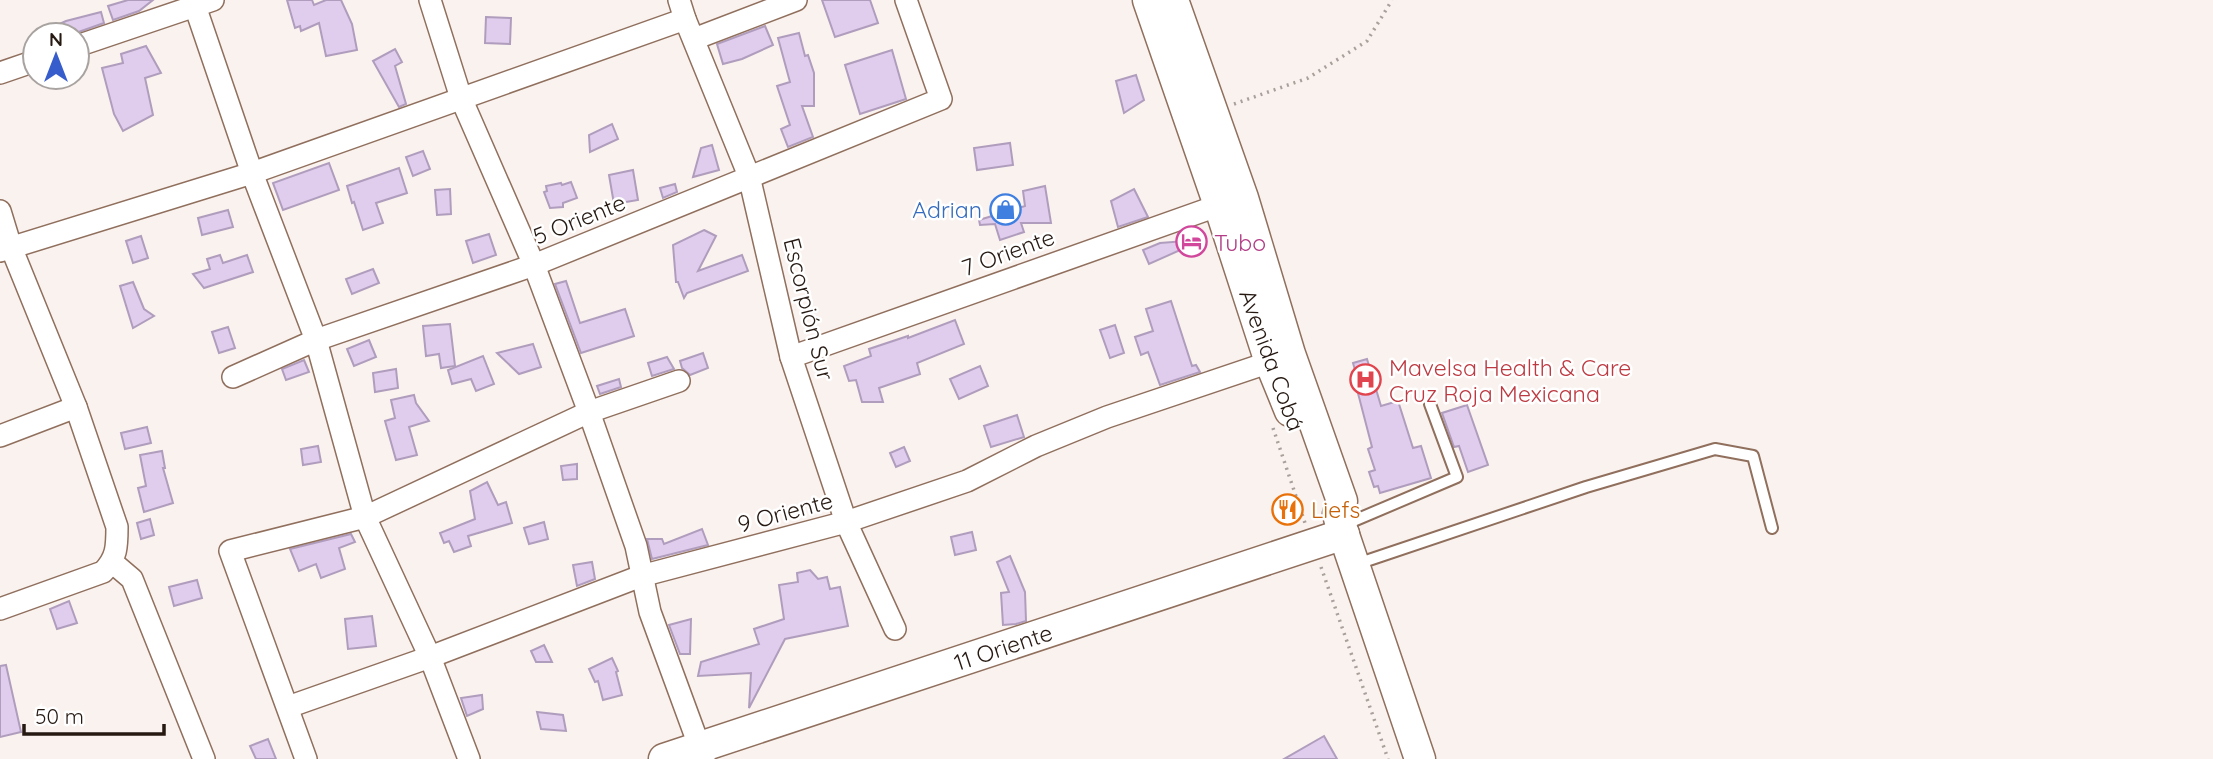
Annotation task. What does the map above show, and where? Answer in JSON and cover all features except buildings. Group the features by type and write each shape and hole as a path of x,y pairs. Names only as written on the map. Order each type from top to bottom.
{"main road":[{"name":"Avenida Cobá","path":"1148,0 1231,201 1280,358 1342,501 1341,525 1420,759"},
{"name":"Avenida Cobá","path":"1174,0 1212,111 1231,201"},
{"name":"11 Oriente","path":"664,759 702,753 1341,525"}],"street":[{"path":"430,0 461,98 534,265 589,412 636,546 650,612 702,753"},
{"path":"5,249 252,173 686,19 796,0"},
{"name":"5 Oriente","path":"233,377 316,340 534,265 940,99 906,0"},
{"path":"91,42 204,3 252,173 316,340 365,517 430,657 469,759"},
{"name":"Escorpión Sur","path":"686,19 749,176 791,357 846,523 895,629"},
{"path":"0,73 21,66"},
{"name":"7 Oriente","path":"791,357 1231,201"},
{"path":"0,211 5,249 76,407 117,527 117,548 112,562 103,572 0,609"},
{"name":"9 Oriente","path":"288,707 430,657 641,576 846,523 967,481 1036,446 1107,417 1280,358"},
{"path":"306,759 230,551 365,517 589,412 679,381"},
{"path":"0,436 76,407"},
{"path":"112,562 132,579 204,759"}],"lane":[{"path":"1341,525 1457,477 1430,404"},
{"path":"1354,565 1573,492 1715,449 1753,456 1772,528"}],"path":[{"path":"1212,111 1308,78 1367,41 1392,0"}],"place":[{"name":"Adrian","path":"1005,209"},
{"name":"Tubo","path":"1191,242"},
{"name":"Mavelsa Health & Care Cruz Roja Mexicana","path":"1366,380"},
{"name":"Liefs","path":"1288,509"}]}
